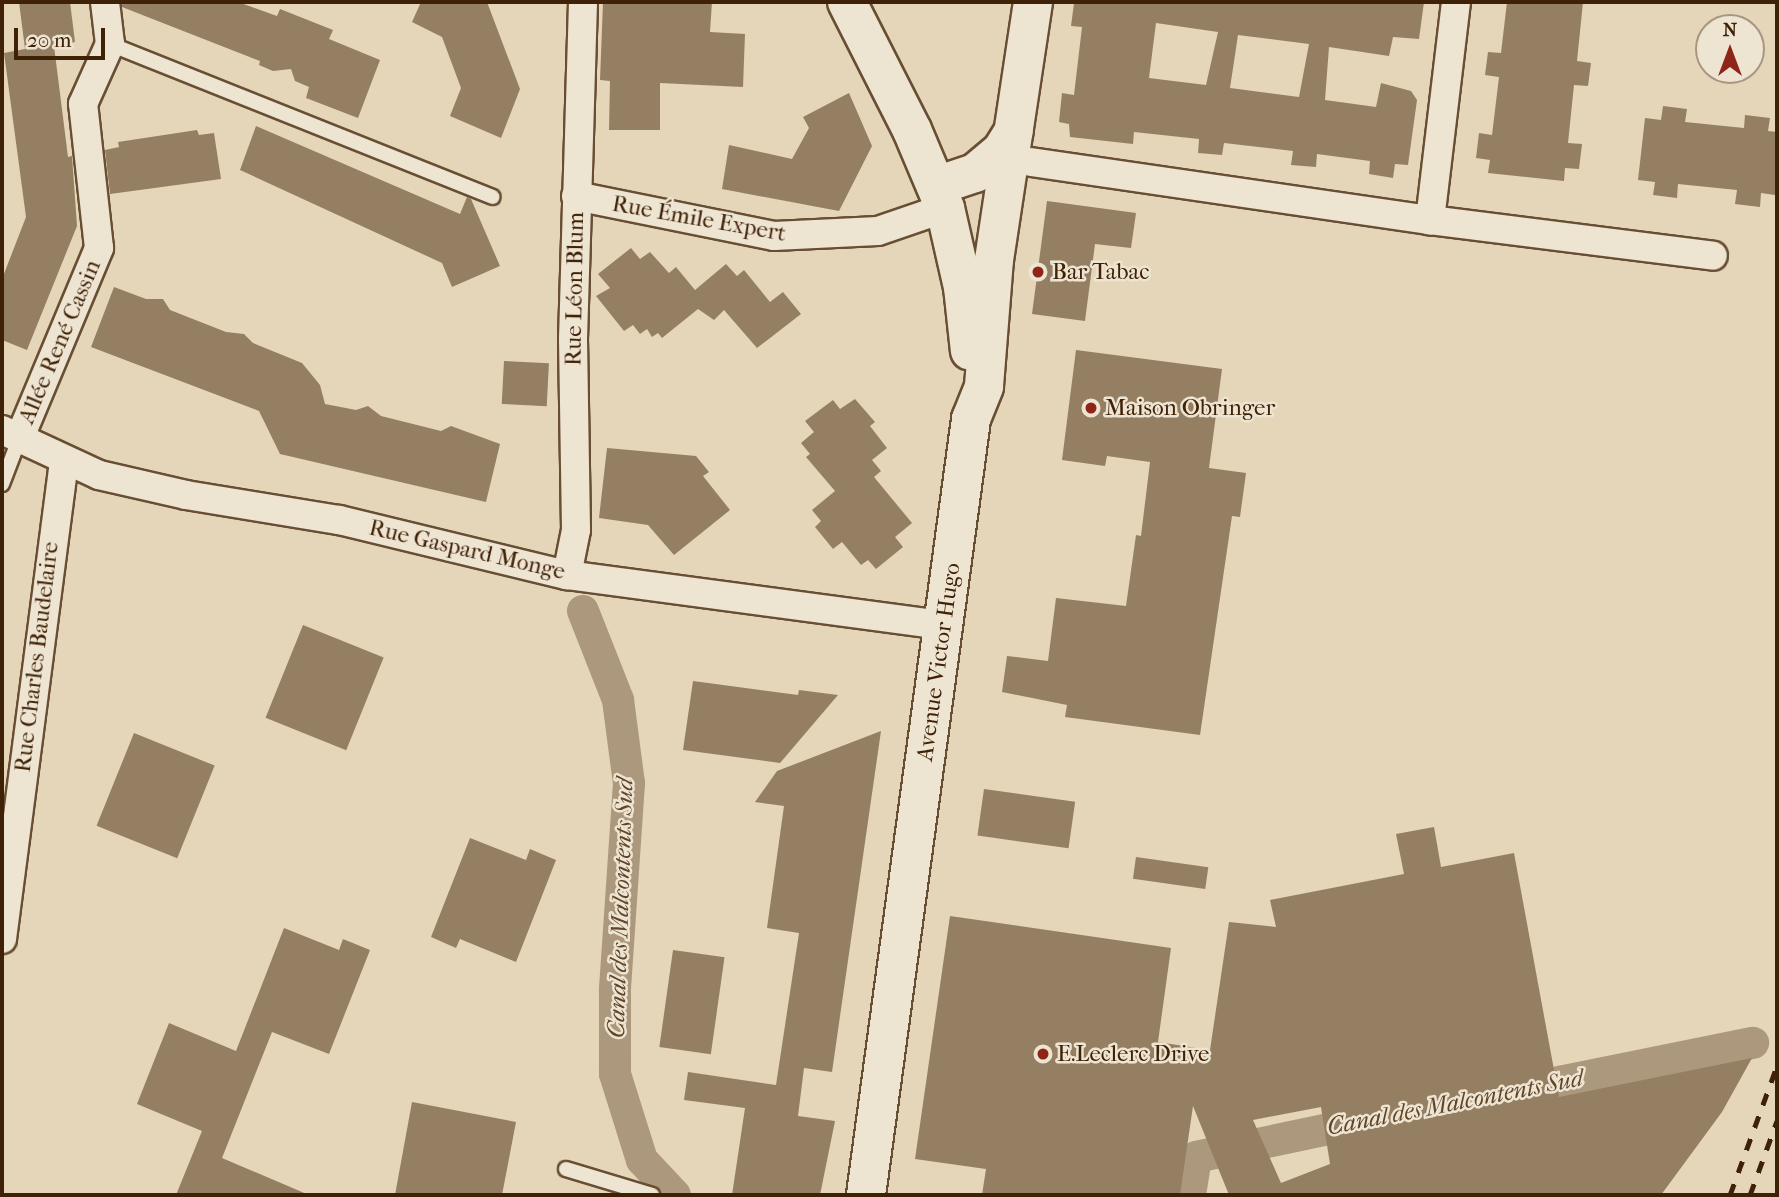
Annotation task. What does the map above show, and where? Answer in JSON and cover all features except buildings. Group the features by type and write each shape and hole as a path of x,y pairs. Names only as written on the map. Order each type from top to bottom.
{"main road":[{"path":"848,2 940,197 956,246 969,333 971,419"},
{"name":"Avenue Victor Hugo","path":"866,1195 971,419 984,386 994,260 1023,146 1032,2"},
{"path":"940,197 1002,150 1023,146"}],"street":[{"path":"105,2 110,44"},
{"name":"Rue Léon Blum","path":"567,575 576,530 576,196 583,2"},
{"path":"1430,220 1456,2"},
{"name":"Allée René Cassin","path":"11,433 99,248 83,104 110,44"},
{"path":"1023,146 1430,220 1713,256"},
{"name":"Rue Émile Expert","path":"576,196 774,236 878,231 940,197"},
{"name":"Rue Gaspard Monge","path":"11,433 99,475 186,495 340,520 567,575 944,625"},
{"name":"Rue Charles Baudelaire","path":"2,939 5,889 65,460"}],"lane":[{"path":"110,44 493,197"},
{"path":"2,484 11,433"},
{"path":"566,1169 652,1195"}],"waterway":[{"name":"Canal des Malcontents Sud","path":"583,611 618,700 629,783 615,991 615,1074 642,1160 675,1195"},
{"name":"Canal des Malcontents Sud","path":"1514,1091 1753,1043"},
{"name":"Canal des Malcontents Sud","path":"1190,1195 1196,1157 1367,1121"}],"railway":[{"path":"1730,1195 1777,1066"},
{"path":"1750,1195 1777,1121"}],"place":[{"name":"Bar Tabac","path":"1038,272"},
{"name":"Maison Obringer","path":"1091,408"},
{"name":"E.Leclerc Drive","path":"1043,1054"}]}
